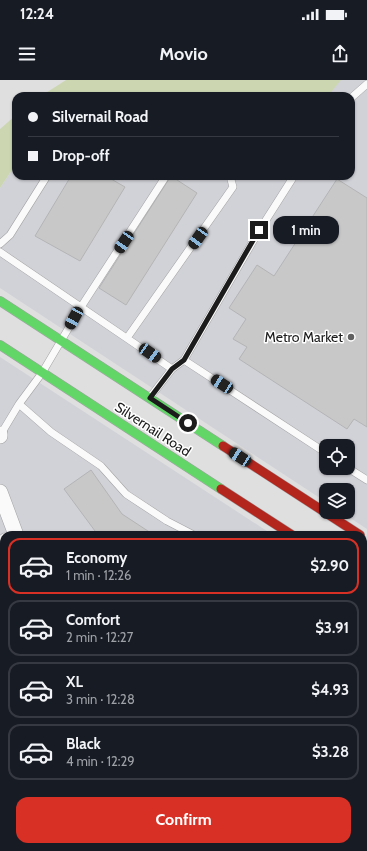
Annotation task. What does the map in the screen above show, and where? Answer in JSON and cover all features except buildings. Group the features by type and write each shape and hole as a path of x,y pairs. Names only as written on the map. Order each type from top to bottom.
{"street":[{"name":"Silvernail Road","path":"0,301 354,531"},
{"name":"Silvernail Road","path":"0,345 286,531"},
{"path":"0,492 9,531"}],"lane":[{"path":"355,94 367,84"},
{"path":"0,244 10,235 44,180"},
{"path":"0,434 19,404 42,373 81,307 163,180"},
{"path":"127,338 233,187 231,180"},
{"path":"150,398 172,369 184,360 259,230 291,180"},
{"path":"0,252 172,369"},
{"path":"184,360 319,448"},
{"path":"19,404 51,432 101,466 126,494 187,531"},
{"path":"355,472 367,480"}],"shaded area":[{"path":"338,80 367,80 367,529 352,519 355,519 355,483 319,483 319,497 0,288 0,188 12,170 12,180 355,180 355,92 329,92"},
{"path":"0,357 267,531 0,531"}],"green space":[{"path":"66,80 341,80 331,92 47,92"},
{"path":"12,118 12,170 0,188 0,129"}],"traffic: fast":[{"path":"0,301 223,446"},
{"path":"0,345 221,489"}],"traffic: jam":[{"path":"223,446 354,531"},
{"path":"221,489 286,531"}],"place":[{"name":"Metro Market","path":"351,337"}],"route":[{"path":"188,423 150,398 172,369 184,360 259,230"}]}
